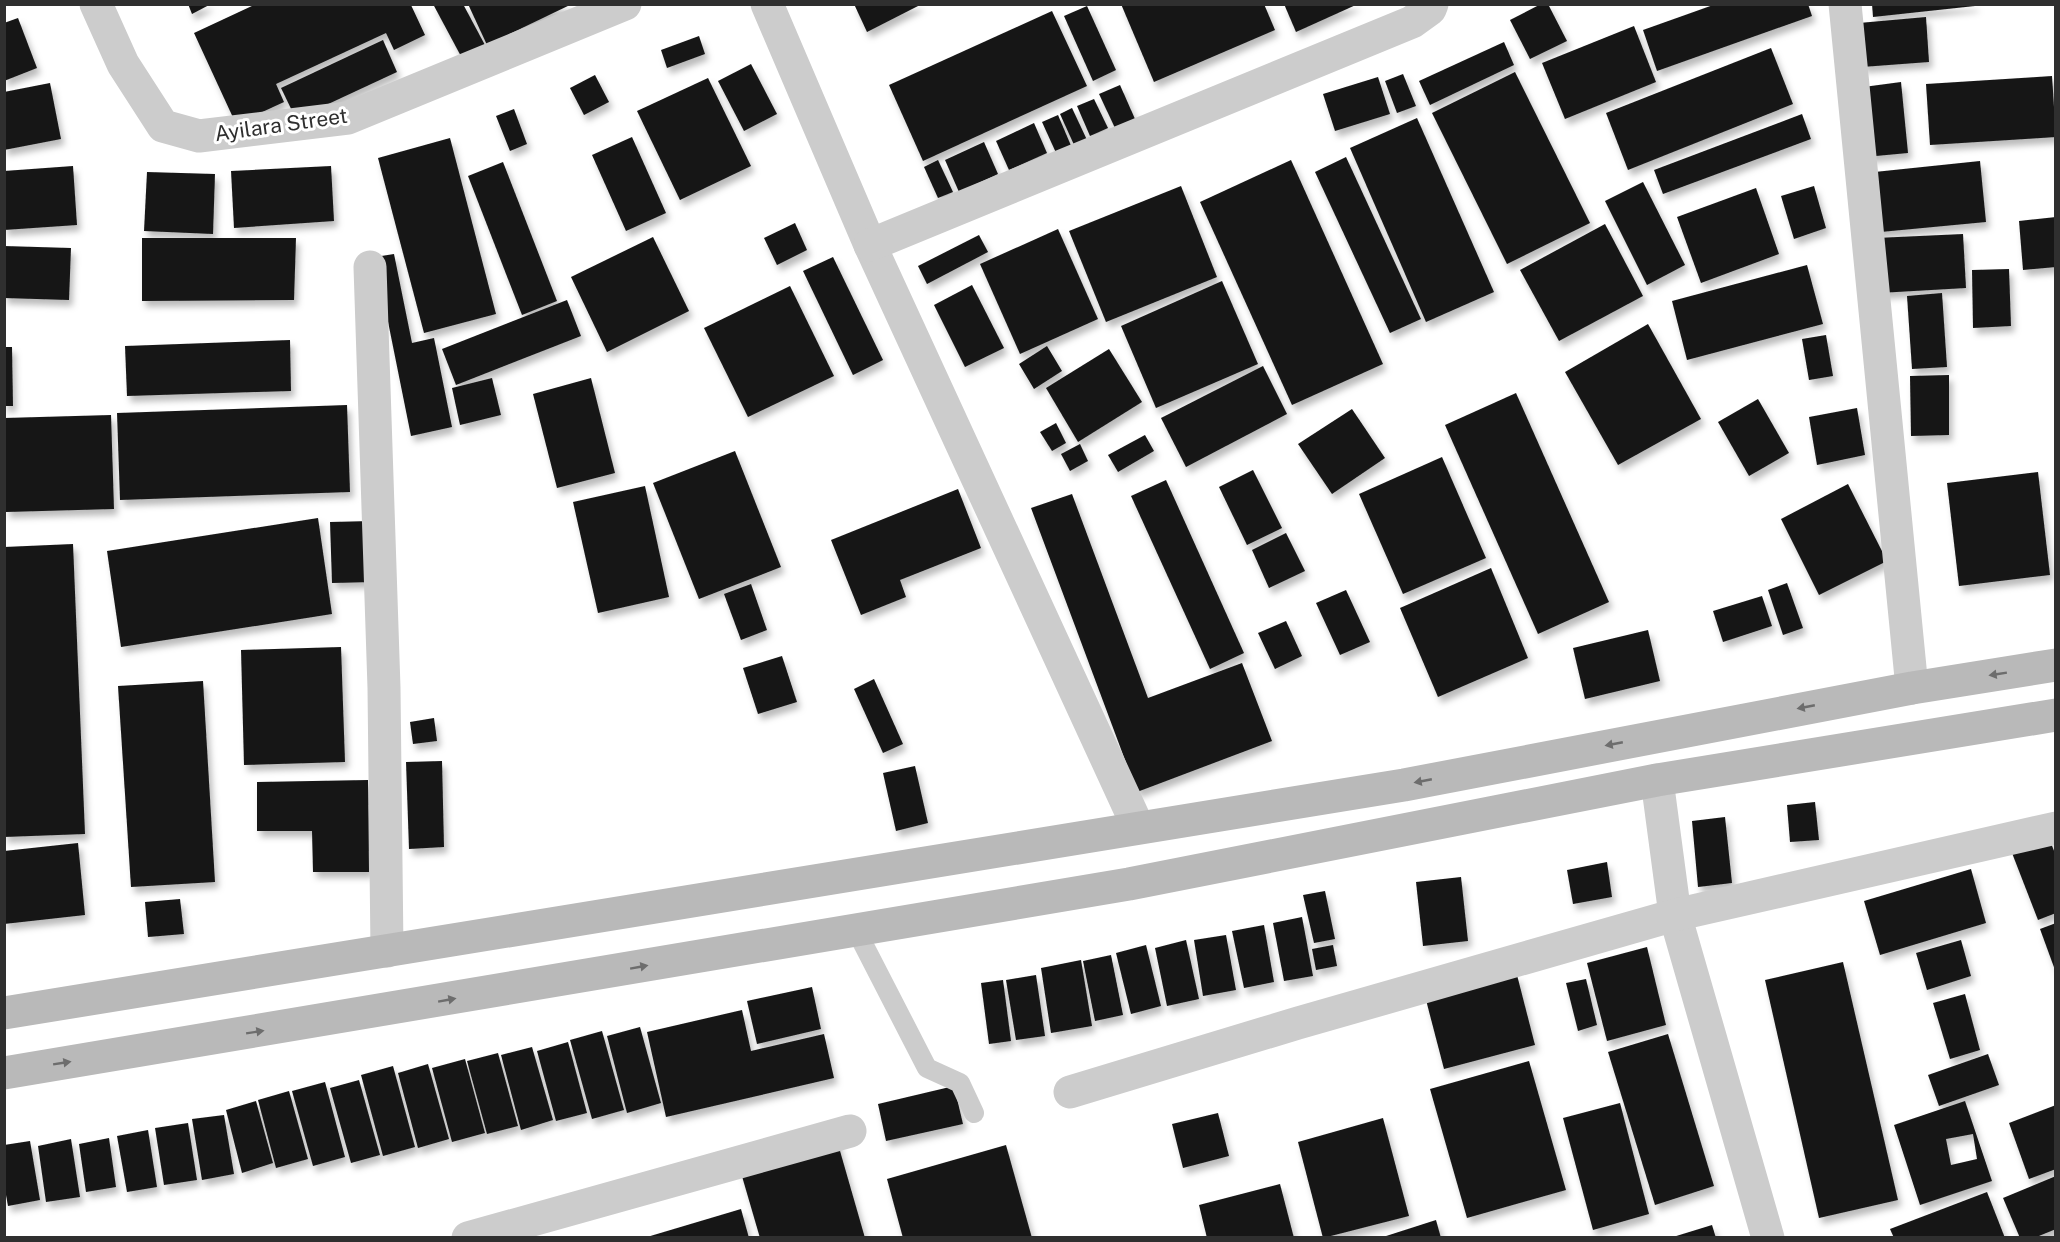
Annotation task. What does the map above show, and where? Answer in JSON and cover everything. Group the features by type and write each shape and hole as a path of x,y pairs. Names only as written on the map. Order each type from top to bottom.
{"main road":[{"path":"4,1012 1404,785 1912,688 2055,665"},
{"path":"4,1073 1130,884 1657,780 2055,715"}],"street":[{"name":"Ayilara Street","path":"96,4 123,64 163,126 199,136 348,118 625,4"},
{"path":"767,4 870,245 1137,827"},
{"path":"870,245 1412,22 1430,9 1432,4"},
{"path":"1845,4 1912,688"},
{"path":"370,267 384,688 387,951"},
{"path":"1657,780 1675,915 1768,1238"},
{"path":"1070,1092 1298,1023 1675,915 2055,828"},
{"path":"468,1238 850,1131"}],"lane":[{"path":"856,930 927,1068 960,1083 974,1113"}],"building":[{"path":"188,4 211,4 192,14"},
{"path":"433,4 463,4 486,47 463,60"},
{"path":"468,4 572,4 487,45"},
{"path":"854,4 922,4 867,32"},
{"path":"1121,4 1264,4 1275,30 1154,82"},
{"path":"1284,4 1358,4 1296,32"},
{"path":"1541,4 1548,4 1567,41 1530,59 1510,20"},
{"path":"1716,4 1808,4 1812,16 1657,71 1643,30"},
{"path":"1872,4 1975,4 1975,6 1873,17"},
{"path":"254,5 411,5 425,35 394,50 386,33 276,84 284,102 236,124 194,33"},
{"path":"1087,6 1116,70 1093,81 1064,16"},
{"path":"1052,11 1087,86 923,161 889,85"},
{"path":"1926,17 1929,62 1862,67 1859,23"},
{"path":"18,18 37,68 4,81 4,23"},
{"path":"1634,26 1656,82 1565,119 1542,63"},
{"path":"699,36 705,54 667,68 661,50"},
{"path":"383,40 397,72 296,119 281,88"},
{"path":"1504,42 1514,65 1430,105 1419,81"},
{"path":"1771,48 1793,104 1628,170 1606,113"},
{"path":"751,64 777,114 744,131 718,81"},
{"path":"1515,72 1590,223 1507,264 1432,113"},
{"path":"1403,74 1416,106 1397,113 1385,81"},
{"path":"595,75 609,102 584,115 570,88"},
{"path":"2052,76 2056,137 1930,145 1926,84"},
{"path":"1378,77 1390,114 1335,131 1323,94"},
{"path":"708,78 751,166 680,200 637,111"},
{"path":"1901,82 1908,153 1865,157 1856,88"},
{"path":"50,83 61,139 4,150 4,92"},
{"path":"1120,85 1135,119 1115,128 1099,94"},
{"path":"1094,99 1108,128 1090,136 1077,106"},
{"path":"1072,108 1087,140 1075,147 1060,114"},
{"path":"514,109 527,144 510,151 496,116"},
{"path":"1802,114 1811,139 1663,194 1654,170"},
{"path":"1058,115 1072,148 1057,155 1042,122"},
{"path":"1417,118 1494,292 1426,322 1350,148"},
{"path":"1034,123 1047,153 1009,170 996,141"},
{"path":"632,137 666,213 626,231 592,155"},
{"path":"450,138 496,314 424,333 378,158"},
{"path":"984,142 998,174 959,192 945,160"},
{"path":"1346,157 1421,319 1390,333 1315,172"},
{"path":"938,160 953,192 938,198 924,167"},
{"path":"1291,160 1383,364 1292,405 1200,202"},
{"path":"1980,161 1986,222 1870,233 1865,173"},
{"path":"503,162 557,301 522,315 468,176"},
{"path":"73,166 77,225 4,230 4,171"},
{"path":"331,166 334,221 234,228 231,171"},
{"path":"147,172 215,174 213,234 144,231"},
{"path":"1643,182 1685,265 1647,285 1605,201"},
{"path":"1181,186 1217,277 1106,322 1069,231"},
{"path":"1814,186 1826,228 1794,239 1781,196"},
{"path":"1756,188 1779,254 1701,283 1677,217"},
{"path":"2056,217 2056,267 2023,270 2019,221"},
{"path":"795,223 807,250 777,265 764,238"},
{"path":"1605,224 1643,296 1559,341 1520,270"},
{"path":"1058,229 1098,319 1020,354 980,264"},
{"path":"1963,234 1966,288 1879,293 1876,238"},
{"path":"979,235 988,252 927,284 918,266"},
{"path":"653,237 689,311 607,352 571,277"},
{"path":"142,238 296,238 294,300 142,301"},
{"path":"4,246 71,248 69,300 4,298"},
{"path":"394,254 412,343 434,338 452,427 411,436 375,257"},
{"path":"833,257 883,360 853,375 803,271"},
{"path":"1807,265 1823,324 1687,360 1672,301"},
{"path":"2009,269 2011,326 1973,328 1972,270"},
{"path":"1222,281 1258,364 1156,408 1121,326"},
{"path":"972,285 1004,348 965,367 934,305"},
{"path":"790,286 834,376 748,417 704,328"},
{"path":"1942,293 1947,367 1912,369 1907,296"},
{"path":"567,300 581,336 456,385 442,349"},
{"path":"1648,324 1701,419 1618,465 1565,372"},
{"path":"1826,335 1833,376 1809,380 1802,339"},
{"path":"290,340 291,391 127,396 125,346"},
{"path":"1047,346 1062,371 1034,389 1019,364"},
{"path":"4,347 12,347 13,406 4,406"},
{"path":"1109,349 1142,402 1078,442 1046,388"},
{"path":"1263,366 1287,414 1186,467 1161,418"},
{"path":"1949,375 1949,435 1911,436 1910,376"},
{"path":"492,378 501,415 460,425 452,388"},
{"path":"591,378 615,473 557,488 533,394"},
{"path":"1516,393 1609,602 1538,634 1445,425"},
{"path":"1758,399 1789,453 1749,476 1718,422"},
{"path":"347,405 350,492 120,500 117,413"},
{"path":"1857,408 1865,455 1817,465 1809,417"},
{"path":"1352,409 1385,458 1332,494 1298,444"},
{"path":"111,415 114,509 6,512 4,418"},
{"path":"1056,423 1066,443 1052,451 1040,432"},
{"path":"1145,435 1154,451 1118,472 1108,455"},
{"path":"1080,444 1088,461 1070,471 1061,454"},
{"path":"735,451 781,567 699,599 653,483"},
{"path":"1442,457 1486,558 1403,594 1359,494"},
{"path":"1253,470 1282,528 1247,545 1219,487"},
{"path":"2038,472 2050,575 1959,586 1947,483"},
{"path":"1166,480 1244,653 1210,669 1131,496"},
{"path":"1848,484 1887,561 1819,595 1781,519"},
{"path":"645,486 669,597 598,613 573,502"},
{"path":"958,489 981,548 900,580 906,597 861,615 831,540"},
{"path":"1072,494 1148,698 1242,663 1272,741 1137,792 1031,508"},
{"path":"318,518 332,614 121,647 107,551"},
{"path":"372,521 374,582 332,583 330,522"},
{"path":"1286,533 1305,571 1269,588 1252,550"},
{"path":"73,544 85,834 4,837 4,547"},
{"path":"1491,568 1528,658 1438,697 1400,608"},
{"path":"1787,583 1803,628 1783,635 1768,590"},
{"path":"751,584 767,630 741,640 724,594"},
{"path":"1346,590 1370,642 1340,655 1316,603"},
{"path":"1762,596 1772,626 1723,642 1713,611"},
{"path":"1286,621 1302,656 1275,669 1258,633"},
{"path":"1648,630 1660,681 1585,699 1573,648"},
{"path":"341,647 345,762 244,765 241,650"},
{"path":"782,656 797,702 758,714 743,668"},
{"path":"874,679 903,744 883,753 854,689"},
{"path":"203,681 215,882 131,887 118,686"},
{"path":"434,718 437,741 413,744 410,722"},
{"path":"442,761 444,847 409,849 406,762"},
{"path":"915,766 928,823 896,831 883,773"},
{"path":"368,780 369,872 313,872 312,831 257,831 257,782"},
{"path":"1815,802 1819,840 1790,842 1787,805"},
{"path":"1725,817 1732,883 1698,887 1692,821"},
{"path":"2049,838 2056,856 2056,913 2038,920 2012,853"},
{"path":"78,843 85,915 4,924 4,851"},
{"path":"1607,862 1612,897 1573,904 1567,870"},
{"path":"1971,869 1986,923 1880,955 1864,901"},
{"path":"1461,877 1468,941 1423,946 1416,882"},
{"path":"1325,891 1335,939 1314,943 1303,895"},
{"path":"180,899 184,934 148,937 145,902"},
{"path":"1302,917 1313,976 1284,981 1273,923"},
{"path":"2056,923 2056,970 2055,970 2040,929"},
{"path":"1264,925 1274,982 1244,988 1232,931"},
{"path":"1226,935 1236,990 1203,996 1194,940"},
{"path":"1186,940 1199,999 1167,1006 1155,948"},
{"path":"1961,940 1971,976 1927,990 1916,953"},
{"path":"1146,945 1161,1006 1131,1014 1116,953"},
{"path":"1333,945 1337,966 1316,970 1312,949"},
{"path":"1647,947 1666,1025 1607,1041 1587,963"},
{"path":"1111,955 1123,1015 1095,1021 1083,961"},
{"path":"1081,960 1092,1026 1051,1033 1041,968"},
{"path":"1843,962 1898,1200 1819,1218 1765,980"},
{"path":"1036,975 1045,1036 1016,1040 1006,980"},
{"path":"1517,975 1535,1045 1444,1069 1426,1000"},
{"path":"1586,979 1597,1025 1578,1031 1566,983"},
{"path":"1003,980 1011,1041 989,1044 981,983"},
{"path":"812,987 821,1029 757,1044 747,1001"},
{"path":"1965,994 1980,1050 1950,1059 1933,1003"},
{"path":"742,1010 751,1051 824,1034 834,1078 666,1117 647,1032"},
{"path":"640,1027 661,1103 627,1113 607,1036"},
{"path":"602,1031 624,1110 592,1119 570,1040"},
{"path":"1668,1034 1714,1186 1655,1205 1608,1052"},
{"path":"568,1042 587,1113 556,1121 537,1051"},
{"path":"532,1047 553,1120 521,1130 501,1055"},
{"path":"498,1053 518,1126 487,1134 467,1061"},
{"path":"1988,1054 1999,1085 1939,1106 1928,1075"},
{"path":"465,1059 485,1133 452,1142 432,1068"},
{"path":"1529,1061 1566,1190 1467,1218 1430,1089"},
{"path":"428,1064 449,1139 418,1148 398,1073"},
{"path":"393,1066 415,1147 383,1156 361,1075"},
{"path":"359,1080 380,1155 351,1163 330,1088"},
{"path":"325,1082 345,1157 313,1166 292,1091"},
{"path":"954,1086 963,1124 886,1141 878,1104"},
{"path":"289,1091 308,1159 276,1168 258,1100"},
{"path":"256,1101 273,1163 242,1173 226,1110"},
{"path":"1965,1101 1992,1181 1920,1205 1894,1125","holes":["1973,1134 1977,1159 1951,1165 1946,1139"]},
{"path":"1620,1103 1649,1214 1593,1230 1563,1118"},
{"path":"2056,1105 2056,1169 2029,1179 2009,1123"},
{"path":"1218,1113 1229,1156 1183,1168 1172,1124"},
{"path":"224,1115 234,1174 202,1180 192,1119"},
{"path":"1383,1118 1409,1216 1323,1238 1298,1142"},
{"path":"188,1123 197,1180 164,1185 155,1128"},
{"path":"148,1130 157,1187 127,1192 117,1136"},
{"path":"836,1137 865,1238 760,1238 739,1166"},
{"path":"109,1138 116,1187 86,1192 79,1144"},
{"path":"71,1139 80,1197 46,1202 38,1146"},
{"path":"30,1141 40,1200 8,1206 4,1184 4,1145"},
{"path":"1006,1145 1032,1238 903,1238 887,1179"},
{"path":"2056,1176 2056,1229 2034,1238 2020,1238 2003,1198"},
{"path":"1280,1184 1294,1238 1207,1238 1199,1205"},
{"path":"1987,1192 2005,1238 1894,1238 1890,1229"},
{"path":"741,1209 749,1238 647,1238 647,1237"},
{"path":"1436,1220 1441,1238 1383,1238 1383,1237"},
{"path":"1712,1225 1716,1238 1673,1238 1673,1237"}]}
